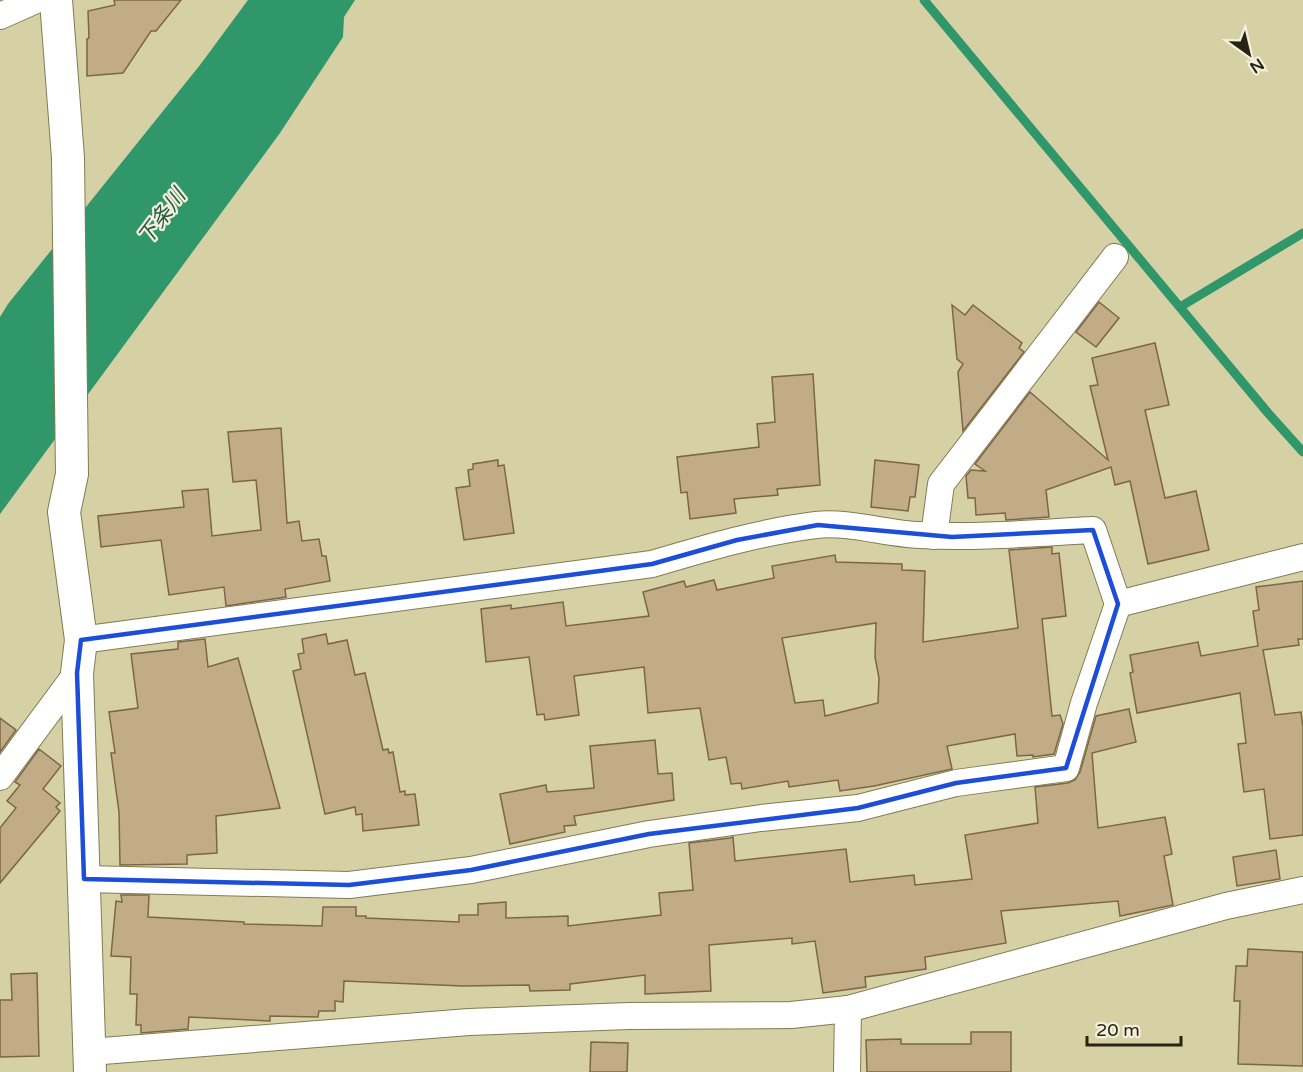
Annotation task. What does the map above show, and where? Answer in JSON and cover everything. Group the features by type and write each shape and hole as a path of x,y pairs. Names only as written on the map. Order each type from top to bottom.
{"street":[{"path":"0,16 36,0"},
{"path":"56,0 69,178 72,474 64,512 81,639 77,673 90,1062 469,1022 629,1016 791,1016 848,1009 1226,906 1303,890"},
{"path":"934,536 941,484 1115,256"},
{"path":"81,639 652,564 737,540 818,525 934,536 1093,530 1118,604 1084,703 1066,768 956,783 858,808 761,818 650,834 471,870 349,885 84,879"},
{"path":"1118,604 1303,557"},
{"path":"0,777 77,673"},
{"path":"847,1072 848,1009"}],"highlighted area":[{"path":"818,525 952,537 1093,530 1118,604 1066,768 956,783 858,808 649,834 471,870 349,885 84,879 77,673 81,640 652,564 737,540"}],"water":[{"name":"下条川","path":"248,0 355,0 344,17 343,37 280,133 0,514 0,317 8,304 200,65"}],"building":[{"path":"114,0 181,0 156,31 151,31 123,73 87,76 88,11 115,5"},
{"path":"1099,302 1119,318 1096,347 1076,332"},
{"path":"952,305 965,315 973,305 1022,343 1019,348 1024,352 963,431 958,372 963,364 957,359"},
{"path":"1155,343 1169,405 1145,410 1165,498 1196,491 1209,550 1148,564 1130,481 1115,485 1111,467 1046,490 1049,517 1006,520 1005,513 976,515 975,498 968,498 966,476 971,470 985,471 975,464 1030,392 1108,460 1090,386 1098,385 1092,358"},
{"path":"813,374 820,485 777,489 778,495 734,499 736,513 690,519 687,492 681,493 677,457 759,447 757,424 775,422 772,377"},
{"path":"281,428 287,523 299,521 302,541 319,539 322,556 326,556 330,581 285,589 286,597 226,606 224,587 169,595 161,540 101,547 98,516 184,507 182,491 208,489 212,536 261,530 256,480 233,482 228,432"},
{"path":"498,460 498,466 504,465 514,533 464,540 456,488 470,486 468,470 473,469 473,464"},
{"path":"875,460 919,465 915,497 910,497 908,511 871,507"},
{"path":"1052,547 1052,554 1059,553 1066,616 1042,619 1052,716 1060,715 1063,724 1054,754 1033,757 1033,755 1017,756 1015,734 947,746 952,769 874,786 840,791 838,780 789,787 788,781 742,789 741,783 731,784 726,757 709,760 700,708 648,713 644,667 574,676 579,715 545,720 544,714 537,715 529,657 486,662 481,609 511,605 511,609 563,602 566,626 649,616 643,592 684,581 686,587 714,580 717,590 774,578 772,566 835,555 836,562 902,564 902,570 925,571 923,642 1018,628 1009,550","holes":["876,623 875,657 879,678 878,703 825,716 823,700 795,703 782,638"]},
{"path":"1303,581 1303,639 1298,639 1299,645 1263,650 1275,715 1301,712 1303,835 1270,839 1264,789 1244,792 1238,744 1246,743 1240,693 1137,713 1130,673 1133,672 1130,655 1198,642 1201,656 1258,646 1253,611 1259,610 1256,587"},
{"path":"326,634 328,644 347,640 355,675 365,673 383,750 388,749 389,753 393,752 400,792 405,791 405,795 415,794 419,825 363,831 362,814 356,815 355,807 325,814 293,671 301,669 298,654 304,653 302,639"},
{"path":"205,639 208,667 238,658 280,808 216,816 217,853 187,855 187,864 120,865 119,812 111,753 115,753 109,712 138,708 131,654 178,649 178,642"},
{"path":"1129,709 1136,742 1092,753 1098,828 1165,817 1172,854 1164,856 1173,905 1120,916 1118,901 1001,911 1006,943 925,957 926,969 865,977 866,987 823,993 815,941 792,944 792,938 709,945 711,991 645,994 645,975 570,984 570,990 530,991 529,985 463,986 344,981 343,1002 335,1001 335,1011 319,1011 318,1017 270,1016 270,1021 189,1017 188,1029 141,1033 141,1025 136,1025 137,994 130,994 131,957 111,956 116,901 122,902 121,895 149,895 148,917 244,922 244,924 322,926 323,907 356,907 356,916 366,916 366,918 459,922 459,915 478,915 478,904 506,902 506,918 568,916 568,926 661,915 659,893 693,890 689,843 733,837 735,861 846,849 850,882 914,875 915,885 972,879 965,835 1038,823 1035,787 1075,780 1080,772 1096,716"},
{"path":"0,718 16,730 0,752"},
{"path":"655,740 658,774 672,773 674,800 574,816 576,825 564,826 565,832 510,844 500,794 546,785 547,792 594,788 590,746"},
{"path":"39,749 61,766 43,789 60,803 56,807 60,811 0,883 0,828 16,808 7,801 20,785 15,782"},
{"path":"1276,850 1280,879 1237,886 1233,857"},
{"path":"1248,949 1303,952 1303,1066 1238,1064 1240,1001 1234,1001 1236,966 1247,966"},
{"path":"37,973 39,1056 0,1057 0,1000 12,1000 11,974"},
{"path":"971,1032 1011,1032 1011,1072 867,1072 866,1040 901,1039 901,1044 971,1044"},
{"path":"591,1042 628,1043 627,1072 590,1072"}],"waterway":[{"path":"924,0 1303,452"},
{"path":"1180,307 1303,233"}]}
